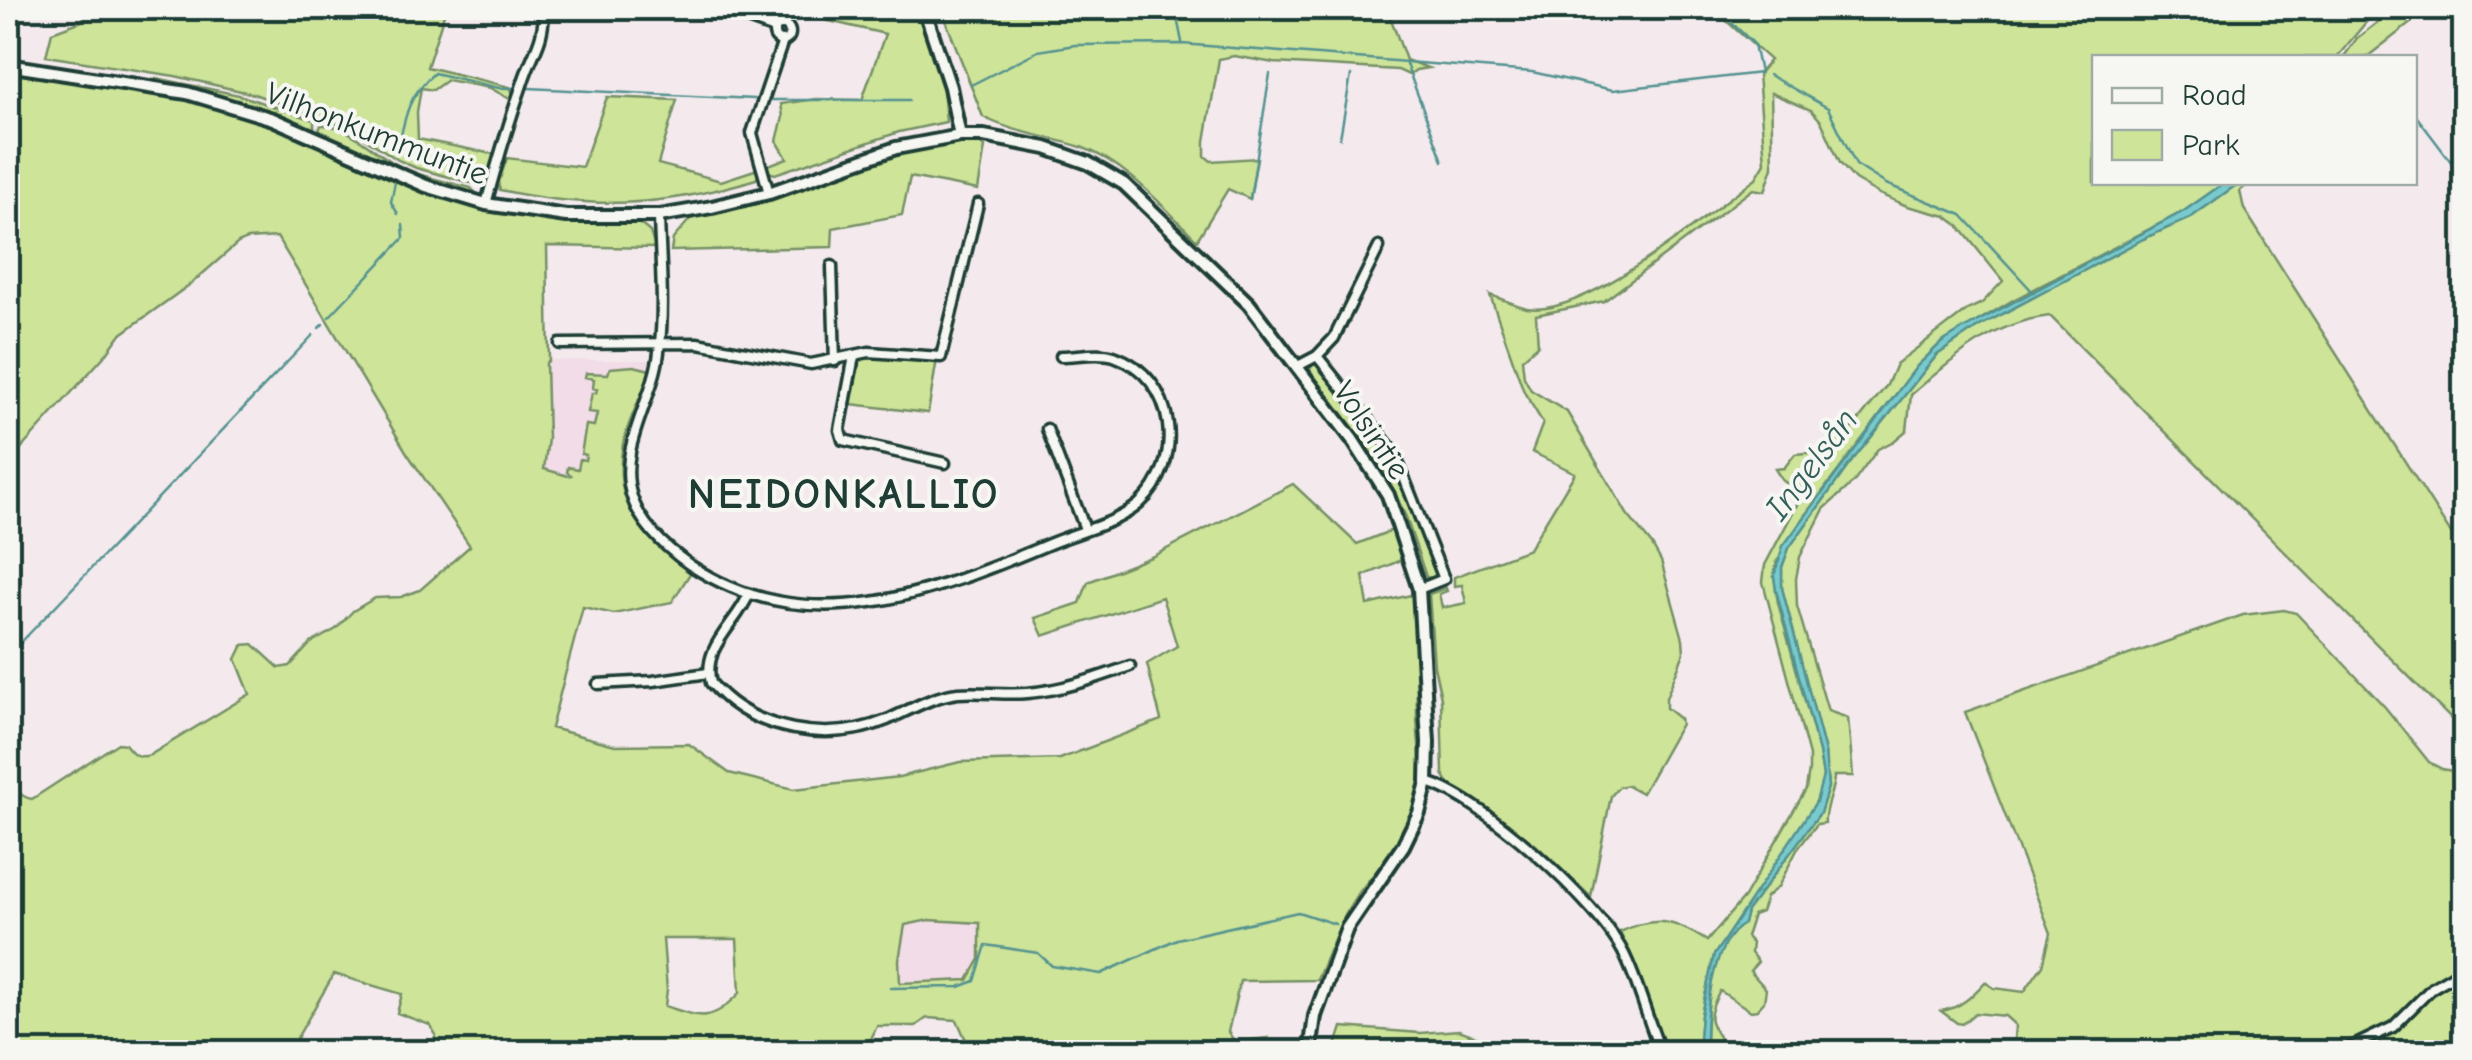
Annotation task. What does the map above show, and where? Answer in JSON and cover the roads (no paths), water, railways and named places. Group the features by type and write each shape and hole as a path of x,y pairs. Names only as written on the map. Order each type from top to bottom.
{"street":[{"path":"486,204 523,80 536,54 545,22 544,8"},
{"path":"716,8 774,30 780,25 788,28 790,35 783,41 752,133 769,192"},
{"path":"924,8 950,87 960,136"},
{"name":"Vilhonkummuntie","path":"8,65 134,83 240,108 304,131 426,186 486,204 566,216 659,216 712,207 769,192 896,148 960,136"},
{"name":"Volsintie","path":"960,136 984,136 1046,148 1106,172 1124,184 1249,304 1374,469 1398,520 1419,589 1428,782 1404,846 1346,928 1315,1016 1310,1052"},
{"path":"560,344 720,345 810,364 885,352 941,357 978,204"},
{"path":"659,216 660,344 653,389 630,452 632,499 653,533 682,558 721,583 749,594 808,606 892,599 962,580 1126,513 1154,489 1165,468 1170,446 1169,423 1156,389 1138,370 1114,356 1061,356"},
{"path":"1296,367 1317,356 1341,327 1378,247"},
{"path":"832,266 835,361"},
{"path":"854,356 840,430 844,440 945,463"},
{"path":"1317,356 1394,452 1404,473 1444,579 1419,589"},
{"path":"1047,429 1085,529"},
{"path":"749,594 741,612 712,651 708,672 711,683 719,693 756,717 794,729 834,732 866,727 956,693 1050,691 1130,666"},
{"path":"598,684 653,682 708,672"},
{"path":"1428,782 1442,786 1500,826 1555,871 1598,916 1624,954 1661,1052"},
{"path":"2340,1052 2393,1027 2432,988 2454,974 2464,976"}],"water":[{"path":"2221,185 2236,185 2190,218 1978,327 1937,355 1848,466 1789,548 1782,567 1782,588 1825,752 1828,787 1820,813 1724,947 1712,982 1706,1052 1698,1052 1701,1015 1714,955 1816,802 1823,776 1776,590 1774,576 1783,546 1917,366 1941,343 2184,211"}],"waterway":[{"path":"1175,8 1182,42"},
{"path":"971,85 1038,51 1075,45 1182,44 1532,72 1613,90 1760,73 1754,44 1716,8"},
{"path":"1406,64 1443,161"},
{"path":"397,154 412,100 434,73 513,88"},
{"path":"1250,199 1270,74"},
{"path":"1340,138 1351,75"},
{"path":"1769,75 1828,108 1856,165 1886,184 1962,215 2034,293"},
{"path":"528,88 754,99"},
{"path":"769,100 909,100"},
{"path":"2417,117 2464,179"},
{"path":"395,182 391,202 398,214"},
{"path":"329,317 404,238 403,225"},
{"path":"319,328 323,324"},
{"path":"8,656 313,335"},
{"path":"890,988 959,987 975,981 986,945 1038,953 1052,966 1101,974 1177,939 1298,912 1335,924"}],"district":[{"name":"NEIDONKALLIO","path":"844,493"}],"water label":[{"name":"Ingelsån","path":"1811,464"}]}
